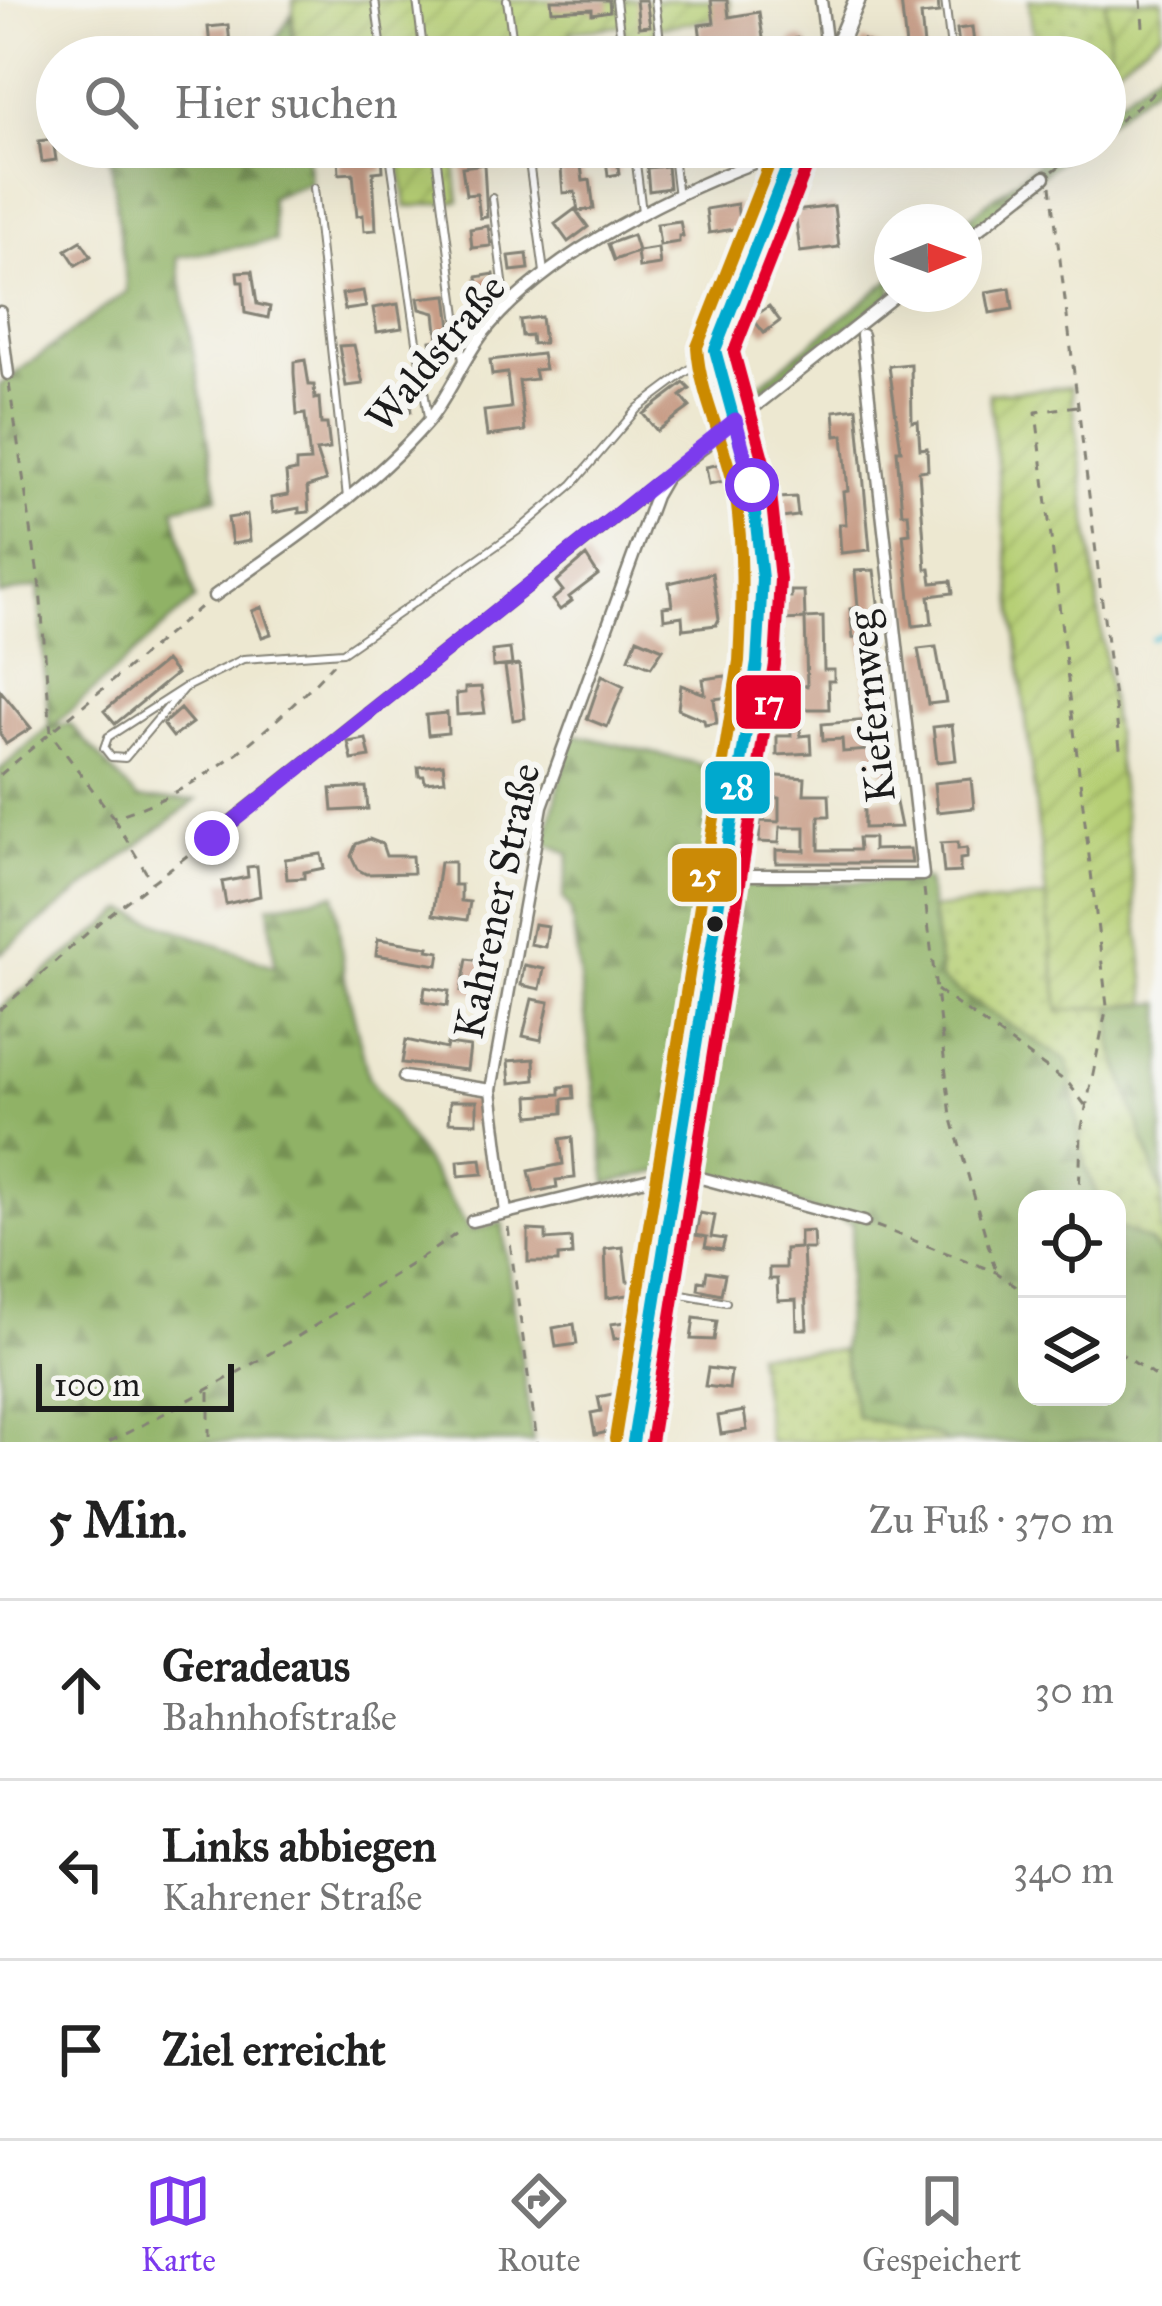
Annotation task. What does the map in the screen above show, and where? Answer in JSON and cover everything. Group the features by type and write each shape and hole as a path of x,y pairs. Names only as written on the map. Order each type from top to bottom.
{"main road":[{"path":"841,36 857,0"},
{"path":"633,1442 749,725 761,595 752,485 716,350 787,168"}],"street":[{"path":"821,0 827,36"},
{"name":"Waldstraße","path":"214,596 347,501 428,421 483,333 544,276 598,238 742,168"},
{"path":"982,227 1045,177"},
{"path":"0,312 8,374"},
{"name":"Kahrener Straße","path":"212,838 874,312"},
{"name":"Kiefernweg","path":"862,335 923,875"},
{"name":"Kahrener Straße","path":"506,1214 491,1090 542,806 666,477"},
{"path":"724,875 923,875"},
{"path":"404,1077 491,1090"},
{"path":"472,1221 675,1172 864,1222"}],"lane":[{"path":"375,0 379,36"},
{"path":"416,0 421,36"},
{"path":"507,0 512,36"},
{"path":"616,0 620,36"},
{"path":"656,0 660,36"},
{"path":"945,0 949,36"},
{"path":"392,168 428,421"},
{"path":"439,168 464,364"},
{"path":"530,168 544,276"},
{"path":"637,168 643,215"},
{"path":"674,168 678,198"},
{"path":"314,188 347,501"},
{"path":"492,198 507,308"},
{"path":"184,688 125,758 111,757 104,748 108,737 184,688 243,658 344,652 519,530 573,484 638,408 716,350"},
{"path":"657,1289 726,1302"}],"path":[{"path":"1141,0 1143,27"},
{"path":"1126,115 1162,86"},
{"path":"1057,168 1045,177 1051,182 1121,757"},
{"path":"8,374 40,588 51,734 113,818 152,882"},
{"path":"1077,406 1036,412 1106,1017 1079,1148 1078,1190"},
{"path":"0,775 214,596"},
{"path":"113,818 148,807 244,750 285,715 344,652"},
{"path":"0,1010 102,920 212,838"},
{"path":"923,875 951,1116 996,1272"},
{"path":"935,988 1069,1084 1086,1106"},
{"path":"506,1214 537,1442"},
{"path":"109,1442 301,1337 472,1221"},
{"path":"864,1222 996,1272 1018,1287"},
{"path":"1126,1358 1162,1381"},
{"path":"209,1391 209,1442"}],"green space":[{"path":"293,0 729,0 731,16 654,28 655,36 624,36 623,26 571,31 572,36 294,36"},
{"path":"1029,0 1105,0 1109,36 1033,36"},
{"path":"1105,0 1162,0 1162,31 1126,59 1126,36 1109,36"},
{"path":"291,15 292,36 278,36"},
{"path":"1162,66 1162,79 1126,107 1126,94"},
{"path":"112,168 308,168 310,183 270,197 275,241 177,257 218,497 174,508 195,599 50,729 69,723 138,799 196,800 0,954 0,770 49,726 38,586 0,595 0,385 127,291"},
{"path":"401,168 455,168 459,201 406,207"},
{"path":"1031,168 1050,168 982,224 982,207"},
{"path":"874,293 874,308 763,391 758,386"},
{"path":"1071,387 1148,1003 1059,1011 989,393"},
{"path":"572,734 733,772 671,1169 607,1183 571,911 563,898 569,853 545,843"},
{"path":"927,880 941,981 1068,1062 1084,1163 1094,1190 1018,1190 1018,1406 1126,1406 1126,1231 1150,1242 1162,1258 1162,1442 945,1442 942,1437 857,1417 842,1350 853,1223 685,1170 737,886"},
{"path":"335,894 344,973 368,1076 471,1231 502,1222 533,1442 0,1442 0,1008 125,910 275,967 269,905"},
{"path":"1048,897 1059,1010 1113,1006 1112,1044 1162,1194 1162,1258 1150,1242 1126,1231 1126,1190 1094,1190 1084,1163 1067,1062 941,981 932,909"},
{"path":"1162,1003 1162,1194 1112,1044 1113,1006"},
{"path":"842,1350 857,1417 943,1437 945,1442 769,1442 756,1353"}],"building":[{"path":"551,0 609,0 610,11 552,11"},
{"path":"636,0 646,0 650,26 639,27"},
{"path":"711,0 727,0 729,17 759,12 763,36 700,36 699,25 714,23"},
{"path":"901,0 938,0 939,13 921,15 923,36 905,36"},
{"path":"228,25 229,36 209,36 208,27"},
{"path":"972,27 973,36 958,36 957,29"},
{"path":"339,168 383,168 373,172 376,230 364,231 363,215 357,216 353,173 339,174"},
{"path":"462,168 484,168 487,217 480,218 477,194 466,195"},
{"path":"561,168 581,168 583,181 590,180 594,209 578,211 575,192 563,193"},
{"path":"647,168 667,168 669,188 649,191"},
{"path":"737,204 740,228 709,233 706,209"},
{"path":"834,206 839,247 800,252 795,211"},
{"path":"575,209 588,227 568,242 555,224"},
{"path":"680,221 683,236 679,242 660,245 657,224"},
{"path":"488,226 491,246 472,248 470,229"},
{"path":"633,235 638,251 658,248 660,265 639,268 637,252 614,260 608,244"},
{"path":"81,241 91,256 76,265 66,250"},
{"path":"527,254 529,269 511,271 509,256"},
{"path":"252,271 257,304 270,307 268,318 245,313 243,282 238,282 237,272"},
{"path":"494,274 497,293 480,296 477,277"},
{"path":"1010,288 1013,309 990,313 986,292"},
{"path":"363,291 366,307 345,310 342,294"},
{"path":"447,295 454,352 432,354 431,341 438,340 435,313 420,309 418,298"},
{"path":"398,304 402,328 377,332 373,308"},
{"path":"769,306 780,321 764,333 752,318"},
{"path":"541,317 544,343 532,344 531,335 522,336 520,320"},
{"path":"354,345 363,384 346,386 339,346"},
{"path":"542,354 545,369 534,370 536,379 519,381 525,431 487,436 484,411 511,408 507,373 492,375 490,360"},
{"path":"305,360 309,385 314,385 315,399 319,398 321,424 327,424 330,449 316,451 326,481 307,487 309,512 299,513 299,508 273,513 271,498 288,495 286,473 296,471 296,462 310,461 305,414 297,415 294,373 294,362"},
{"path":"911,364 912,422 918,421 920,449 927,448 928,470 919,471 926,569 930,569 932,583 951,581 953,593 929,596 932,624 913,626 903,534 910,533 908,513 902,513 897,450 901,450 889,366"},
{"path":"684,383 690,389 681,396 690,407 657,431 643,414"},
{"path":"408,385 411,412 395,414 392,387"},
{"path":"857,408 870,550 841,553 839,524 846,524 843,492 848,491 843,435 836,436 834,411"},
{"path":"721,464 724,481 709,484 706,467"},
{"path":"796,497 798,516 781,518 779,498"},
{"path":"247,515 250,541 232,544 228,518"},
{"path":"586,556 598,575 560,610 552,600 563,591 556,582"},
{"path":"874,570 895,775 883,775 882,762 872,763 869,750 843,752 842,739 823,740 822,724 869,720 861,637 853,638 850,609 858,607 855,571"},
{"path":"712,573 716,625 683,629 682,616 664,619 663,607 672,606 669,583"},
{"path":"791,591 804,591 805,618 823,617 824,670 834,670 834,681 828,681 829,709 801,709 800,736 810,735 811,753 777,755 777,736 791,736 791,703 781,702 781,690 785,685 807,686 805,619 781,620 780,597 791,597"},
{"path":"262,607 271,634 262,637 252,611"},
{"path":"637,638 663,649 651,667 629,658"},
{"path":"936,647 946,702 928,704 918,649"},
{"path":"510,649 512,665 493,667 492,651"},
{"path":"165,661 176,674 115,724 104,711"},
{"path":"519,665 525,718 513,720 505,667"},
{"path":"602,675 624,686 607,727 587,719"},
{"path":"726,676 729,697 714,699 717,723 705,725 704,720 678,709 681,685 705,694 703,679"},
{"path":"481,687 485,713 457,715 456,694"},
{"path":"0,690 31,728 6,744 0,734"},
{"path":"180,709 192,723 173,737 163,724"},
{"path":"447,713 448,733 428,735 426,715"},
{"path":"952,725 956,760 937,762 933,727"},
{"path":"366,739 370,757 352,760 348,742"},
{"path":"443,764 445,780 425,782 419,776 418,767"},
{"path":"764,775 805,778 804,794 829,794 830,816 819,816 819,850 859,850 858,838 873,838 873,850 910,849 912,863 776,863 776,850 805,851 805,827 780,827 779,843 759,842 760,821 779,822 779,798 763,797"},
{"path":"971,779 974,808 937,812 934,783"},
{"path":"366,787 368,809 333,811 331,789"},
{"path":"895,798 901,827 864,828 864,799"},
{"path":"369,839 382,844 386,856 412,856 413,873 366,874 357,869 351,856 356,844"},
{"path":"958,842 958,849 967,848 967,858 960,859 960,872 944,873 941,843"},
{"path":"321,854 324,868 304,872 304,878 287,879 285,859"},
{"path":"440,862 454,862 454,885 461,885 461,901 470,902 467,920 433,915"},
{"path":"257,866 260,896 226,904 222,882 248,877 247,867"},
{"path":"534,924 548,926 545,947 530,944"},
{"path":"378,939 429,947 440,952 438,965 376,955"},
{"path":"467,959 487,962 481,994 461,991"},
{"path":"524,965 544,969 540,989 521,985"},
{"path":"425,987 449,991 447,1006 423,1002"},
{"path":"532,999 549,1002 541,1040 523,1036"},
{"path":"406,1040 446,1049 447,1044 470,1047 467,1070 402,1063"},
{"path":"534,1059 535,1080 510,1083 508,1061"},
{"path":"573,1086 574,1098 563,1099 563,1113 530,1116 529,1096 560,1094 560,1087"},
{"path":"450,1101 477,1101 477,1123 449,1122"},
{"path":"572,1137 575,1178 556,1180 557,1187 534,1192 529,1171 563,1164 560,1139"},
{"path":"481,1159 483,1174 459,1176 458,1161"},
{"path":"700,1213 715,1216 711,1237 725,1239 722,1250 705,1247 707,1237 695,1235"},
{"path":"528,1230 546,1231 546,1240 571,1238 572,1255 558,1256 558,1262 528,1262"},
{"path":"813,1231 814,1249 803,1249 807,1329 797,1329 796,1300 778,1301 777,1279 769,1279 769,1268 785,1268 785,1249 800,1248 800,1232"},
{"path":"623,1247 627,1281 640,1282 642,1293 607,1298 605,1249"},
{"path":"707,1271 725,1274 721,1294 698,1289"},
{"path":"694,1318 717,1321 714,1340 691,1339"},
{"path":"632,1321 634,1336 614,1339 611,1324"},
{"path":"574,1324 577,1344 556,1347 553,1328"},
{"path":"708,1368 731,1371 729,1389 705,1386"},
{"path":"617,1393 620,1429 595,1435 591,1413 601,1411 598,1397"},
{"path":"744,1411 747,1430 721,1434 718,1416"}],"waterway":[{"path":"1152,639 1162,634"}],"transit line":[{"name":"25","path":"615,1439 739,661 738,513 697,347 768,168"},
{"name":"28","path":"633,1442 757,663 762,579 752,486 715,350 787,168"},
{"name":"17","path":"651,1442 775,664 780,579 770,484 734,352 806,168"}],"route":[{"path":"212,838 735,420 752,485"}]}
